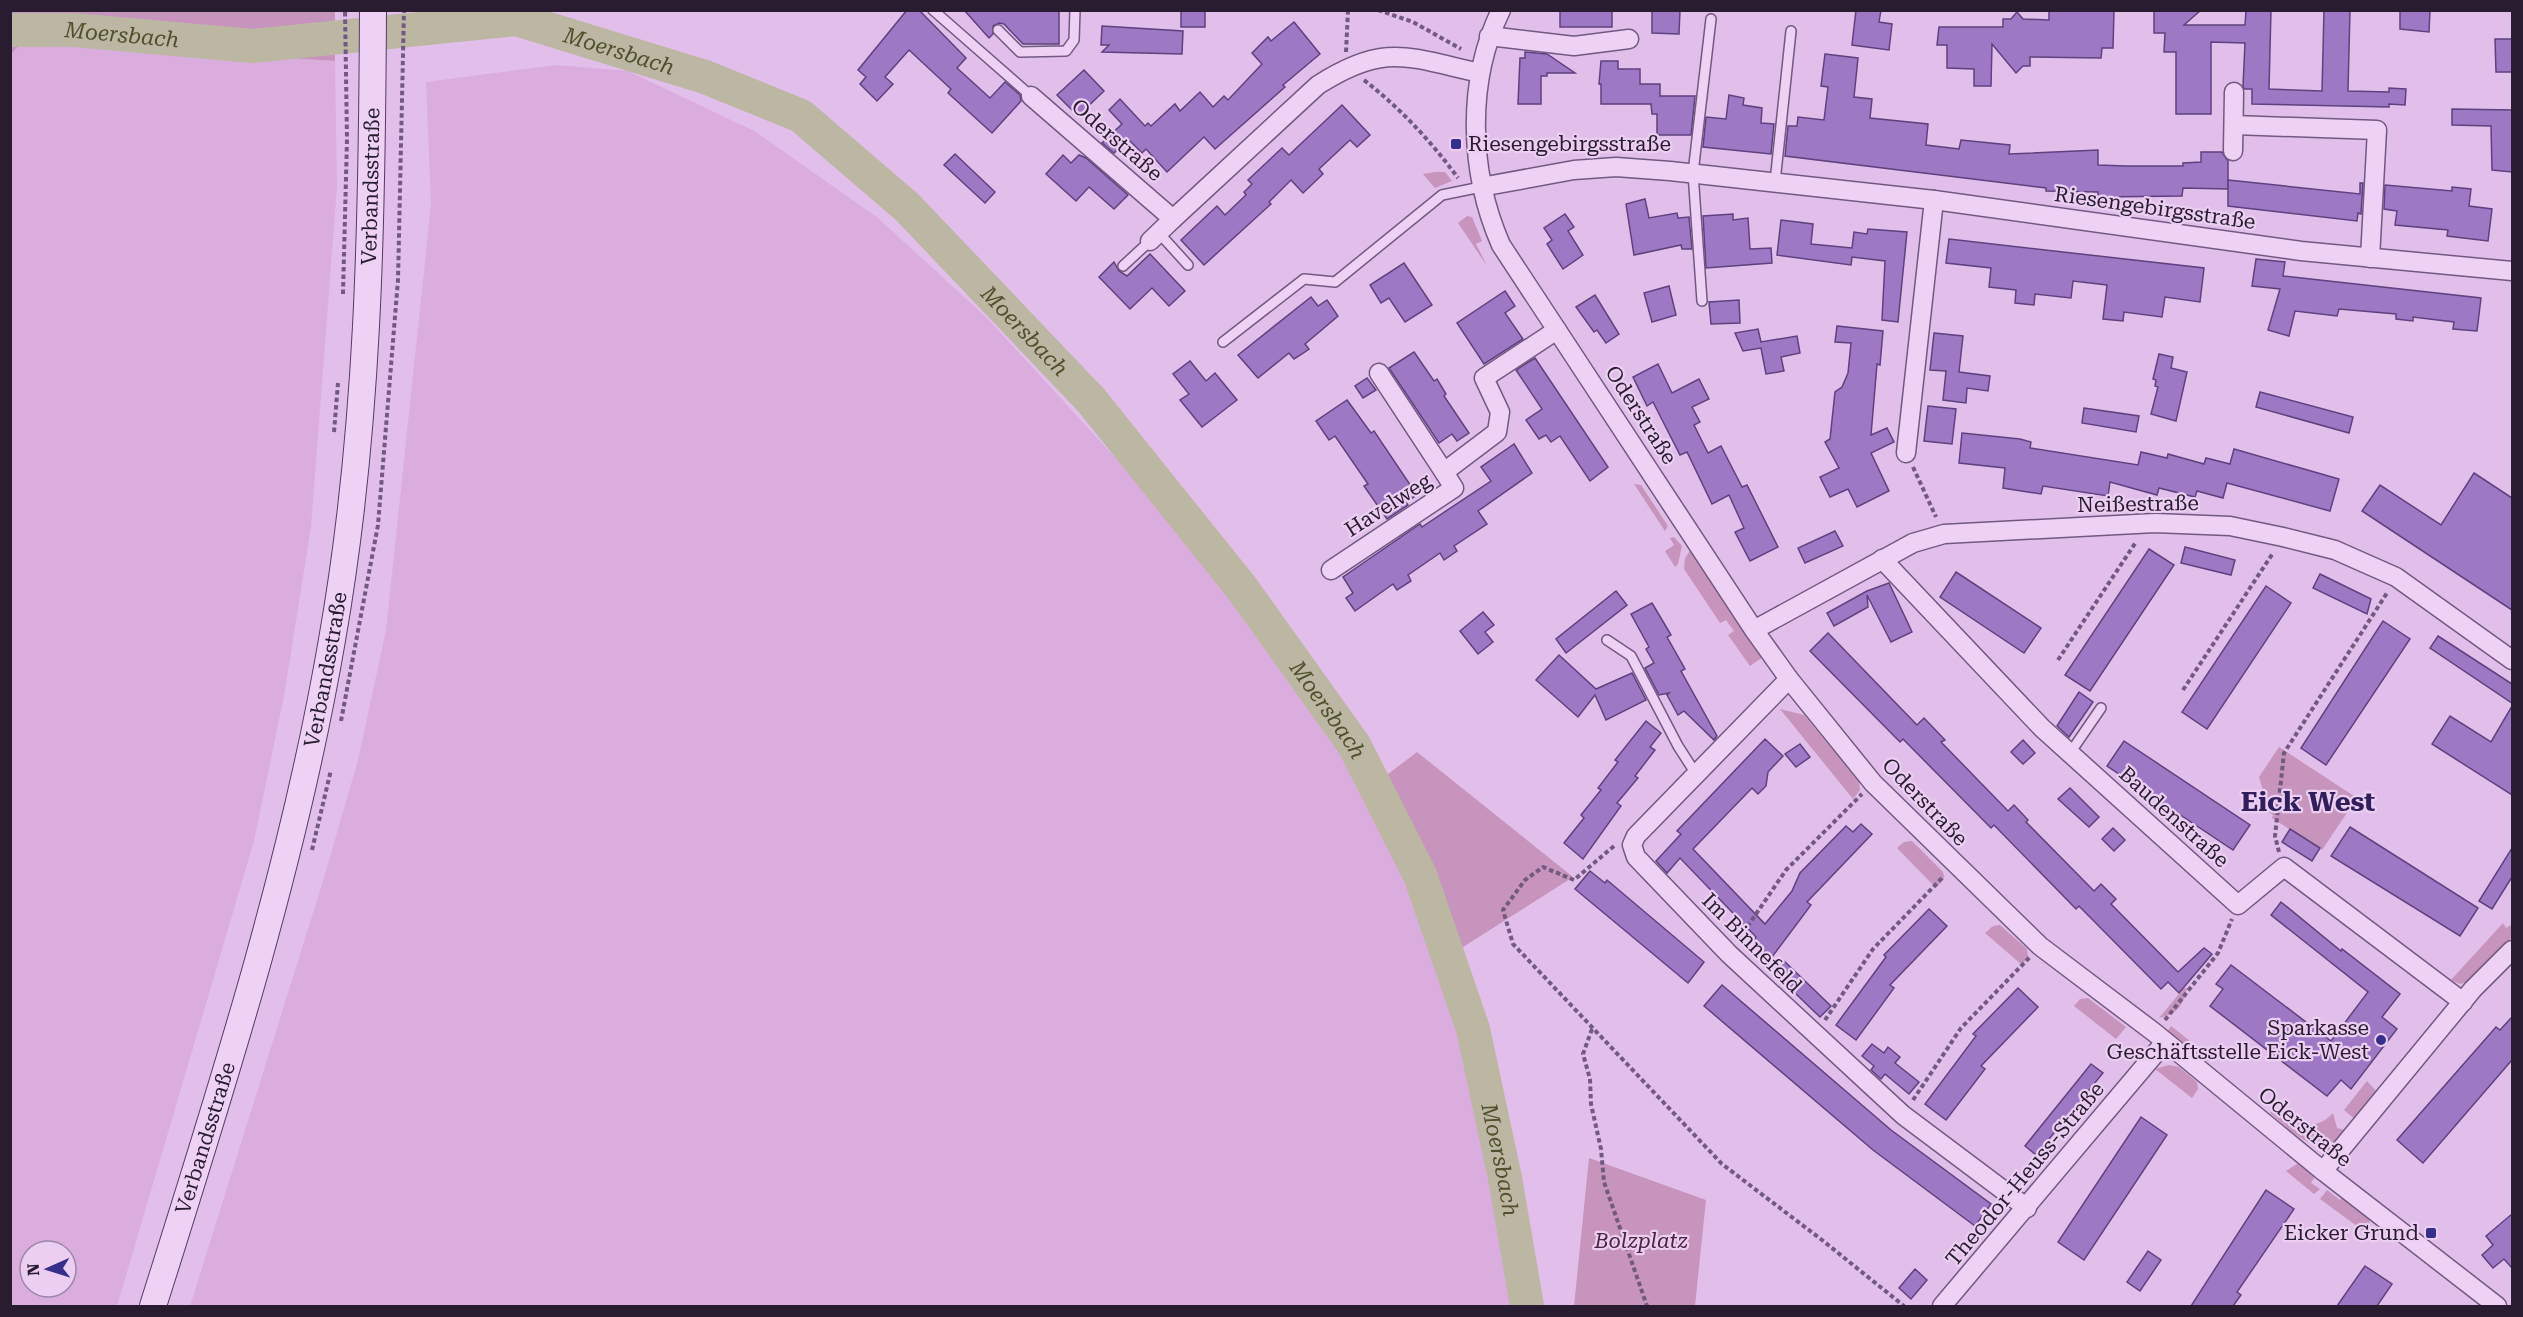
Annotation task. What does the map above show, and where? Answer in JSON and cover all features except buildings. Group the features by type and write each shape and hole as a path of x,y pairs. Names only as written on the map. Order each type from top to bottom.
{"main road":[{"name":"Verbandsstraße","path":"153,1306 243,1016 278,889 298,812 333,637 353,501 365,375 371,247 373,11"}],"street":[{"name":"Oderstraße","path":"1488,10 1489,36"},
{"name":"Oderstraße","path":"1502,10 1489,36 1481,68 1476,143 1481,187 1489,218 1501,245 1754,630 1789,679 1873,783 1955,866 2040,946 2160,1037 2323,1171 2497,1306"},
{"path":"1489,36 1574,46 1629,39"},
{"path":"1154,237 1318,85 1351,66 1373,58 1396,55 1481,68"},
{"path":"2233,151 2234,92"},
{"name":"Oderstraße","path":"1031,96 1173,219"},
{"path":"2234,125 2377,130 2370,258"},
{"name":"Riesengebirgsstraße","path":"1481,187 1574,170 1616,167 1693,173 1934,200 2301,251 2512,272"},
{"path":"1906,453 1934,200"},
{"name":"Havelweg","path":"1444,472 1497,432 1500,412 1484,378 1557,330"},
{"name":"Havelweg","path":"1331,570 1455,488 1378,373"},
{"name":"Neißestraße","path":"1754,630 1913,543 1944,534 2148,524 2230,526 2336,550 2396,577 2512,660"},
{"name":"Baudenstraße","path":"1882,559 2042,728 2238,905"},
{"path":"1632,845 1636,836 1789,679"},
{"name":"Im Binnefeld","path":"1632,845 1636,857 1729,954 1814,1035 1903,1115 2027,1208"},
{"path":"2238,905 2283,867 2463,1002"},
{"path":"2323,1171 2463,1002 2512,950"},
{"name":"Theodor-Heuss-Straße","path":"1942,1306 2027,1208 2160,1037"}],"lane":[{"path":"933,10 1031,96"},
{"path":"998,30 1020,52 1066,51 1074,40 1075,10"},
{"path":"1702,301 1693,173 1711,19"},
{"path":"1775,182 1791,31"},
{"path":"1223,342 1304,279 1335,282 1442,195 1481,187"},
{"path":"1123,266 1154,237 1188,265"},
{"path":"1607,640 1630,656 1678,746 1696,774"},
{"path":"2070,753 2101,708"}],"path":[{"path":"343,298 347,139 345,10"},
{"path":"1348,10 1346,55 1351,66 1402,111 1432,143 1460,181 1481,187"},
{"path":"1378,10 1413,22 1446,39 1481,68"},
{"path":"403,57 404,11"},
{"path":"333,439 338,380"},
{"path":"1906,453 1944,534"},
{"path":"2058,660 2148,524"},
{"path":"2183,690 2283,537"},
{"path":"2283,867 2275,836 2284,753 2396,577"},
{"path":"1729,954 1786,870 1873,783"},
{"path":"1632,845 1612,846 1574,880 1543,867 1525,880 1503,910 1513,944 1722,1164 1904,1306"},
{"path":"1814,1035 1873,949 1955,866"},
{"path":"2160,1037 2218,953 2238,905"},
{"path":"1903,1115 1961,1028 2040,946"},
{"path":"1593,1029 1583,1054 1590,1079 1591,1104 1601,1149 1604,1182 1647,1306"}],"shaded area":[{"path":"23,41 335,61 337,187 311,527 284,696 254,841 117,1306 11,1306 10,54"},
{"path":"557,65 628,71 756,132 878,218 987,318 1122,465 1242,610 1360,775 1422,914 1509,1205 1510,1263 1518,1306 190,1306 323,881 358,760 386,630 431,205 426,82"}],"green space":[{"path":"11,10 335,11 335,61 23,41 11,54"},
{"path":"1445,172 1452,181 1435,188 1423,174"},
{"path":"1467,216 1472,217 1482,241 1476,244 1487,266 1458,223"},
{"path":"1634,484 1641,485 1668,526 1665,531"},
{"path":"1674,537 1682,546 1678,564 1675,567 1665,551 1674,545 1670,538"},
{"path":"1691,549 1763,657 1750,666 1728,635 1734,631 1726,620 1720,623 1684,569 1685,558"},
{"path":"1780,709 1804,715 1859,782 1860,790 1853,799"},
{"path":"2279,747 2357,798 2322,850 2272,818 2273,815 2269,812 2259,777"},
{"path":"1417,752 1573,877 1441,961 1395,829 1375,784"},
{"path":"1912,841 1943,872 1944,879 1936,888 1897,848 1904,842"},
{"path":"2503,923 2506,928 2511,925 2512,937 2471,981 2460,984 2451,980"},
{"path":"2000,925 2027,949 2028,957 2022,965 1985,933 1993,926"},
{"path":"2184,988 2187,988 2178,1008 2159,1018"},
{"path":"2088,998 2126,1027 2116,1039 2074,1006 2080,999"},
{"path":"2171,1026 2214,1060 2204,1061 2167,1032"},
{"path":"2169,1065 2179,1067 2197,1082 2198,1089 2192,1098 2155,1069"},
{"path":"2367,1081 2377,1092 2356,1120 2344,1110"},
{"path":"2274,1107 2288,1118 2303,1124 2319,1123 2333,1113 2337,1128 2348,1131 2337,1140 2326,1144 2316,1144 2298,1136 2270,1113"},
{"name":"Bolzplatz","path":"1589,1158 1706,1200 1695,1306 1574,1306"},
{"path":"2300,1162 2316,1175 2311,1183 2320,1189 2314,1194 2286,1171"},
{"path":"2327,1190 2340,1200 2344,1196 2369,1218 2370,1226 2365,1232 2320,1199"}],"waterway":[{"name":"Moersbach","path":"10,30 74,30 252,46 516,19 705,77 801,116 907,207 1091,400 1241,587 1354,745 1420,875 1473,1029 1505,1178 1527,1306"}],"place":[{"name":"Riesengebirgsstraße","path":"1456,144"},
{"name":"Sparkasse Geschäftsstelle Eick-West","path":"2381,1040"},
{"name":"Eicker Grund","path":"2431,1233"}],"district":[{"name":"Eick West","path":"2308,802"}]}
